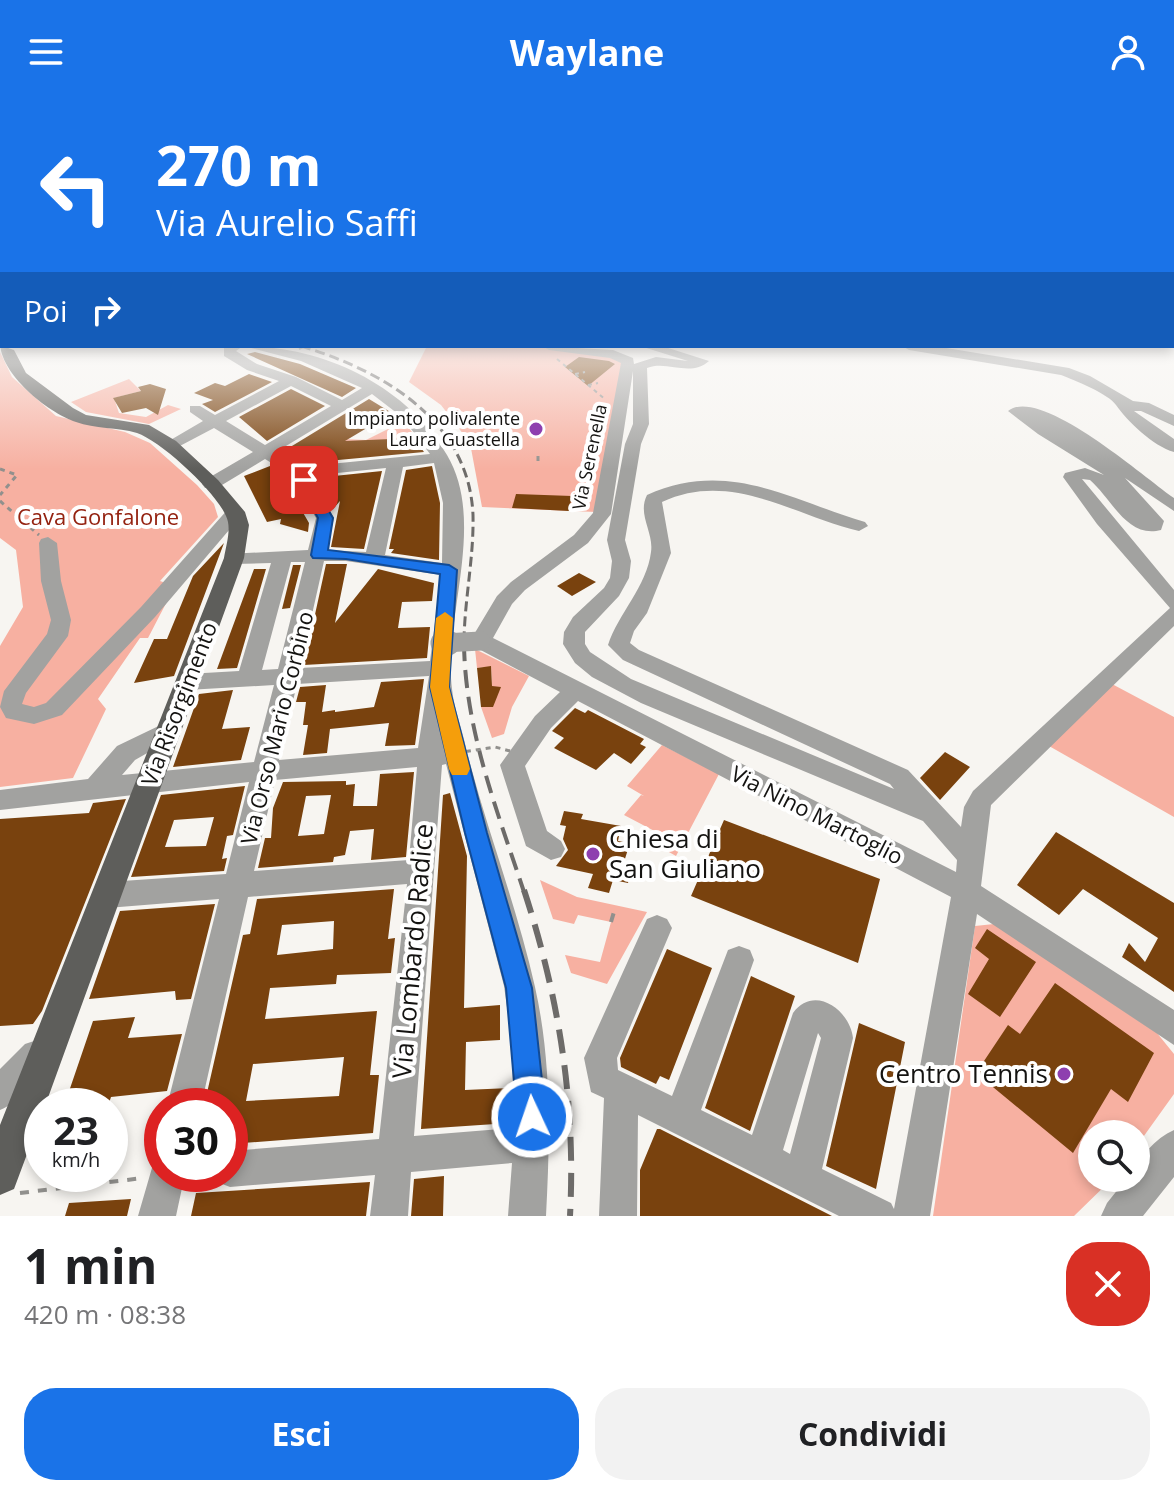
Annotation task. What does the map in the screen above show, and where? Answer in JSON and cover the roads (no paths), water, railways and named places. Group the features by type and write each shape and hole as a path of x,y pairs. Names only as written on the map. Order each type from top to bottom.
{"main road":[{"path":"14,365 19,375 67,412 82,419 143,429 170,445 235,512"},
{"name":"Via Risorgimento","path":"7,1184 5,1111 56,1029 234,558 239,525 235,512"}],"street":[{"path":"249,365 291,380 342,406"},
{"path":"318,365 374,387 403,411 440,458"},
{"name":"Via Serenella","path":"481,641 504,601 528,578 549,574 567,562 573,545 593,528 602,514 627,365"},
{"path":"642,365 641,424 633,444 616,540 622,554 622,569 616,586 605,601 584,617 577,627 573,638 575,648 600,671 674,710 930,813"},
{"path":"1026,365 1064,371 1085,379 1127,404 1144,406 1174,421"},
{"path":"170,445 291,380"},
{"path":"211,484 374,387"},
{"path":"1127,404 1122,408 1128,414 1152,428 1174,447"},
{"path":"1174,506 1063,427 1033,410 1022,408 1016,411 1107,468 1155,521 1153,526 1137,523 1096,477 1080,473 1071,477 1103,520 1174,603"},
{"name":"Via Orso Mario Corbino","path":"188,1088 319,555 325,518 296,463 267,451 195,409"},
{"path":"296,463 396,462 440,458"},
{"name":"Via Lombardo Radice","path":"389,1216 422,871 444,767 440,678 454,526 452,499 440,458"},
{"path":"374,559 396,462"},
{"path":"859,526 821,516 750,489 716,484 677,486 653,499 651,518 661,543 661,553 637,613 624,629 619,645 631,655 899,777 970,855"},
{"path":"48,543 51,581 61,620 57,636 15,691 10,704 14,712 26,717 40,716 54,709 235,512"},
{"path":"234,558 319,555 449,570"},
{"path":"248,679 283,556"},
{"path":"911,1216 977,807 982,798 1174,614"},
{"path":"443,643 481,641"},
{"name":"Via Nino Martoglio","path":"481,641 964,890 1174,1029"},
{"path":"187,682 290,676 440,678"},
{"path":"551,849 536,838 512,765 543,722 575,691"},
{"path":"95,788 126,753 169,730"},
{"path":"0,800 266,770 444,767 519,988 531,1090 532,1144 527,1216"},
{"path":"107,895 422,871"},
{"path":"657,928 600,1058 603,1080 878,1216"},
{"path":"681,1119 739,960"},
{"path":"762,1159 804,1024 809,1017 824,1017 836,1028 837,1038 802,1179"},
{"path":"618,1216 621,1090"},
{"path":"248,1167 532,1144"},
{"path":"1120,1216 1174,1148"},
{"path":"157,1216 163,1192"}],"railway":[{"path":"350,365 390,385 416,404 438,426 456,452 468,481 473,515 464,644"},
{"path":"464,644 476,738 524,892"},
{"path":"524,890 547,970 562,1051 570,1132 570,1216"}],"place":[{"name":"Impianto polivalente Laura Guastella","path":"536,429"},
{"name":"Chiesa di San Giuliano","path":"593,854"},
{"name":"Centro Tennis","path":"1064,1074"}],"park label":[{"name":"Cava Gonfalone","path":"98,517"}]}
